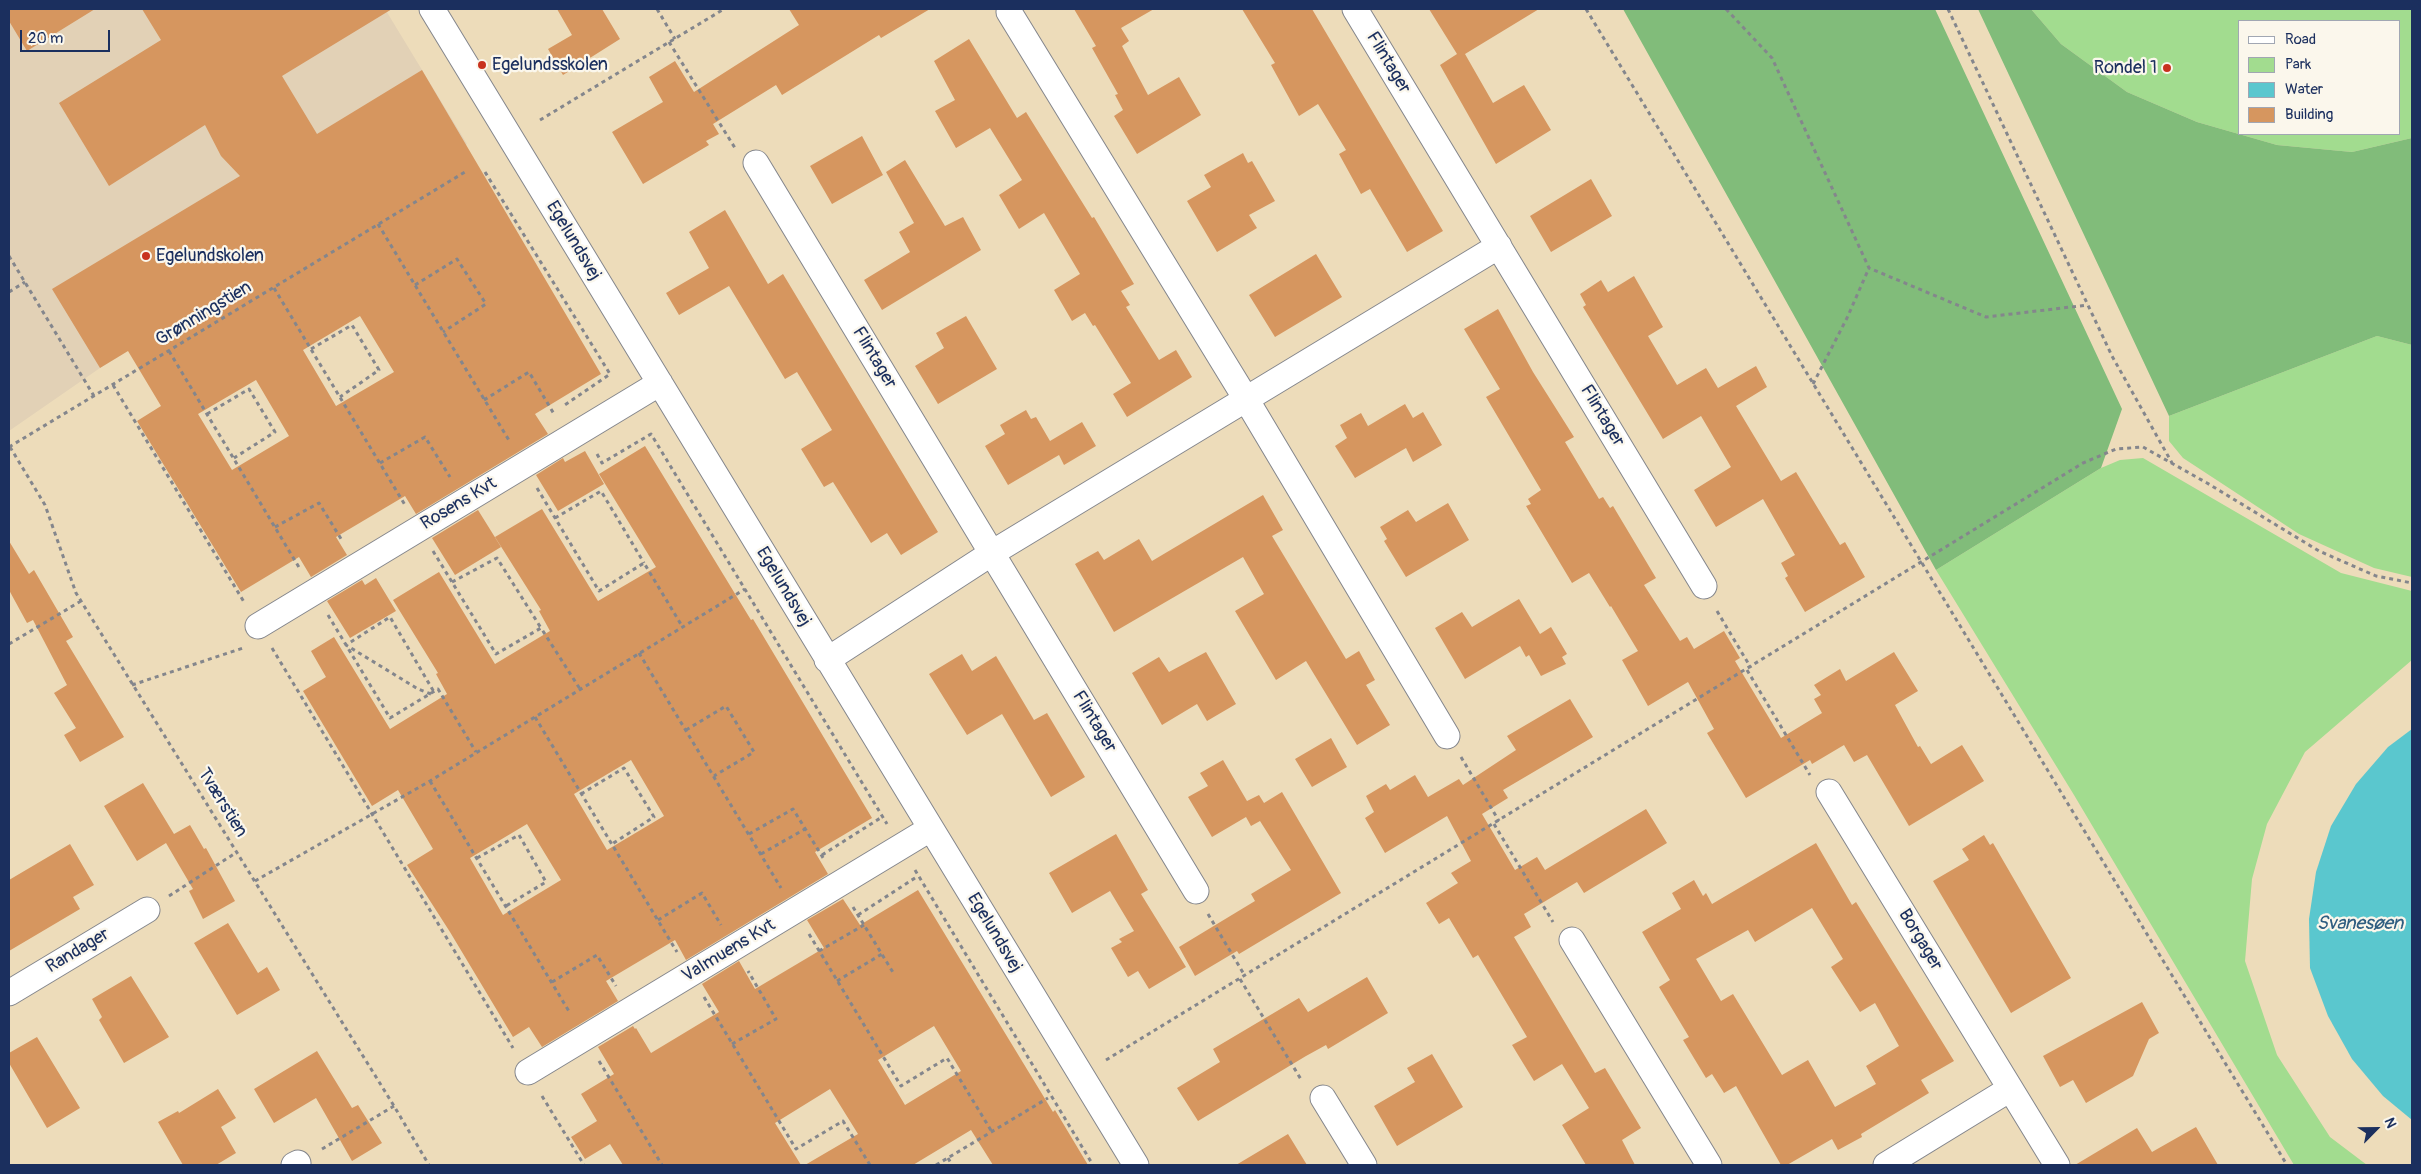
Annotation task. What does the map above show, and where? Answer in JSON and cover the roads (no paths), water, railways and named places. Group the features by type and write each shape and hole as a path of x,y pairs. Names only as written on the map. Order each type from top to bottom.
{"street":[{"name":"Egelundsvej","path":"432,9 1136,1165"},
{"name":"Flintager","path":"1355,9 1704,586"},
{"path":"1009,12 1246,399 1447,736"},
{"name":"Flintager","path":"756,163 1196,891"},
{"path":"827,660 992,553 1500,246"},
{"name":"Rosens Kvt","path":"262,631 358,566 660,383"},
{"name":"Borgager","path":"1829,792 2057,1165"},
{"name":"Valmuens Kvt","path":"528,1072 930,829"},
{"name":"Randager","path":"9,993 147,910"},
{"path":"1572,940 1709,1165"},
{"path":"1886,1165 2010,1089"},
{"path":"1323,1098 1364,1165"}],"water":[{"name":"Svanesøen","path":"2412,729 2412,1120 2383,1096 2352,1059 2328,1016 2310,968 2309,919 2316,872 2331,826 2356,784 2388,747"}],"place":[{"name":"Egelundsskolen","path":"482,65"},
{"name":"Rondel 1","path":"2167,68"},
{"name":"Egelundskolen","path":"146,256"}]}
